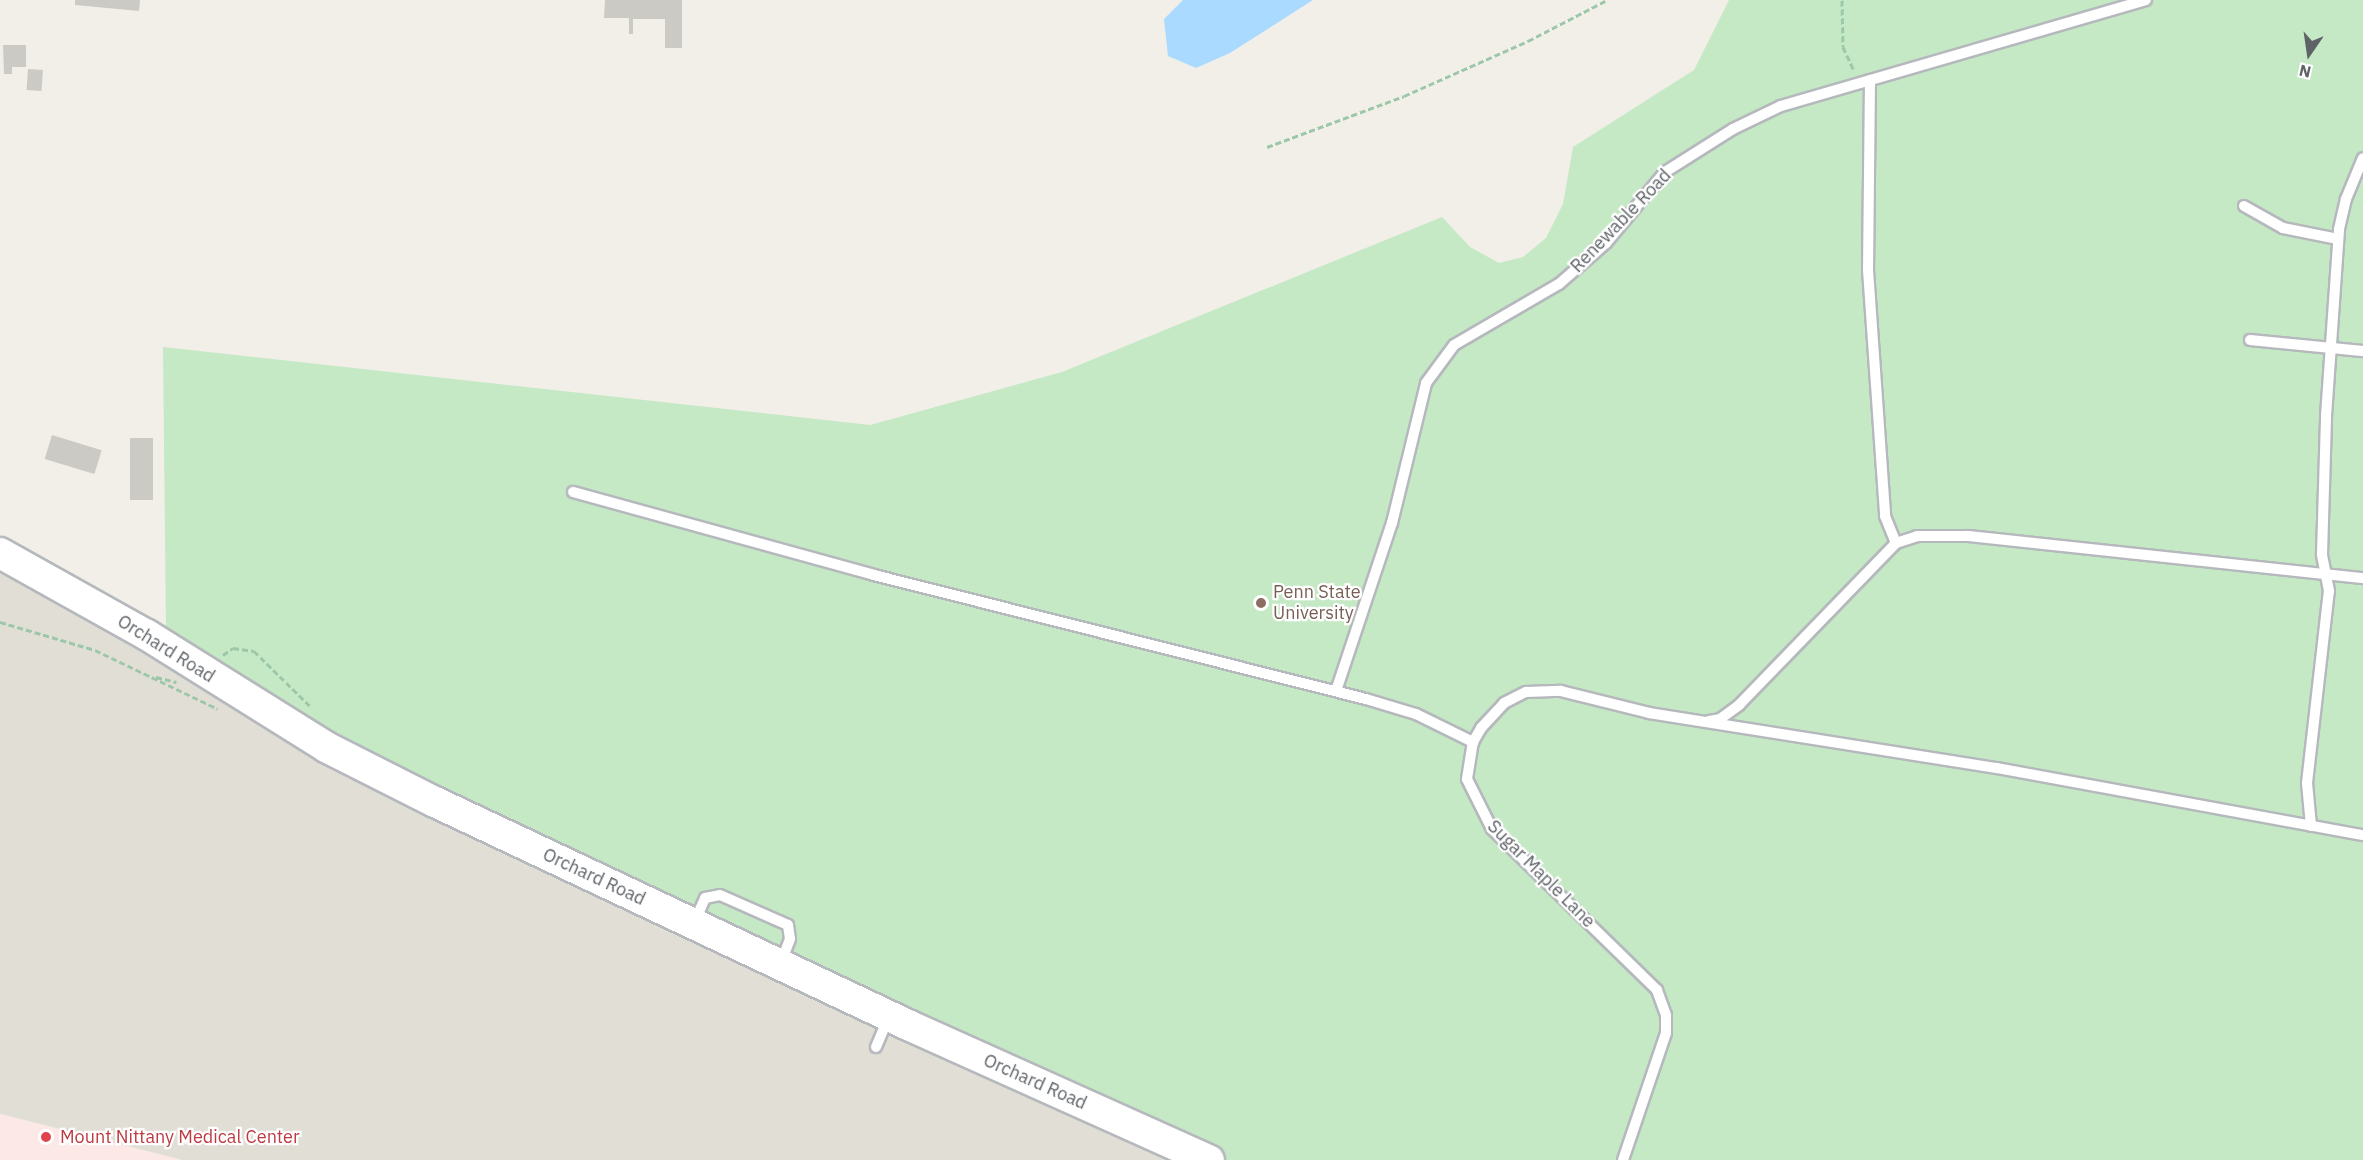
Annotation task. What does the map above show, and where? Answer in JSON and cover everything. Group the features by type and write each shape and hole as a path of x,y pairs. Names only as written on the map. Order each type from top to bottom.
{"street":[{"name":"Orchard Road","path":"0,553 147,635 326,747 889,1016 1209,1160"}],"lane":[{"name":"Renewable Road","path":"1336,691 1392,523 1419,403 1437,363 1470,332 1559,284 1586,262 1651,186 1682,161 1781,106 2146,0"},
{"path":"1865,82 1868,270 1885,516 1896,543"},
{"path":"2312,826 2307,783 2329,591 2322,554 2330,349 2338,239 2346,199 2363,158"},
{"path":"2244,206 2283,228 2338,239"},
{"path":"2250,340 2363,351"},
{"path":"573,492 874,575 1336,691 1416,714 1473,742"},
{"path":"1703,722 1720,719 1739,705 1896,543 1917,536 1969,536 2363,578"},
{"name":"Sugar Maple Lane","path":"1623,1160 1666,1033 1662,1002 1647,978 1492,829 1467,779 1473,742 1504,703 1541,689 1703,722 1997,768 2363,835"},
{"path":"694,924 705,898 720,895 788,925 790,939 780,965"},
{"path":"876,1047 889,1016"}],"path":[{"path":"1267,147 1404,96 1528,41 1607,0"},
{"path":"1842,0 1843,48 1865,82"},
{"path":"0,622 95,650 146,674"},
{"path":"221,658 233,648 254,651 318,715"}],"shaded area":[{"path":"0,565 1174,1160 182,1160 0,1114"},
{"name":"Mount Nittany Medical Center","path":"0,1114 182,1160 0,1160"}],"green space":[{"name":"Penn State University","path":"1729,0 2363,0 2363,1160 1195,1160 151,656 166,630 163,347 870,425 1062,372 1442,217 1470,247 1499,263 1523,257 1546,238 1563,204 1573,147 1694,70"}],"water":[{"path":"1183,0 1313,0 1230,53 1196,68 1168,56 1164,19"}],"building":[{"path":"75,0 140,0 139,11 75,5"},
{"path":"605,0 682,0 682,48 665,48 665,19 633,19 633,34 629,34 629,18 604,18"},
{"path":"3,45 26,45 26,67 12,67 12,74 4,74"},
{"path":"28,69 43,70 41,91 27,90"},
{"path":"52,435 102,450 94,474 45,459"},
{"path":"130,438 153,438 153,500 130,500"}],"place":[{"name":"Penn State University","path":"1261,603"},
{"name":"Mount Nittany Medical Center","path":"46,1137"}]}
